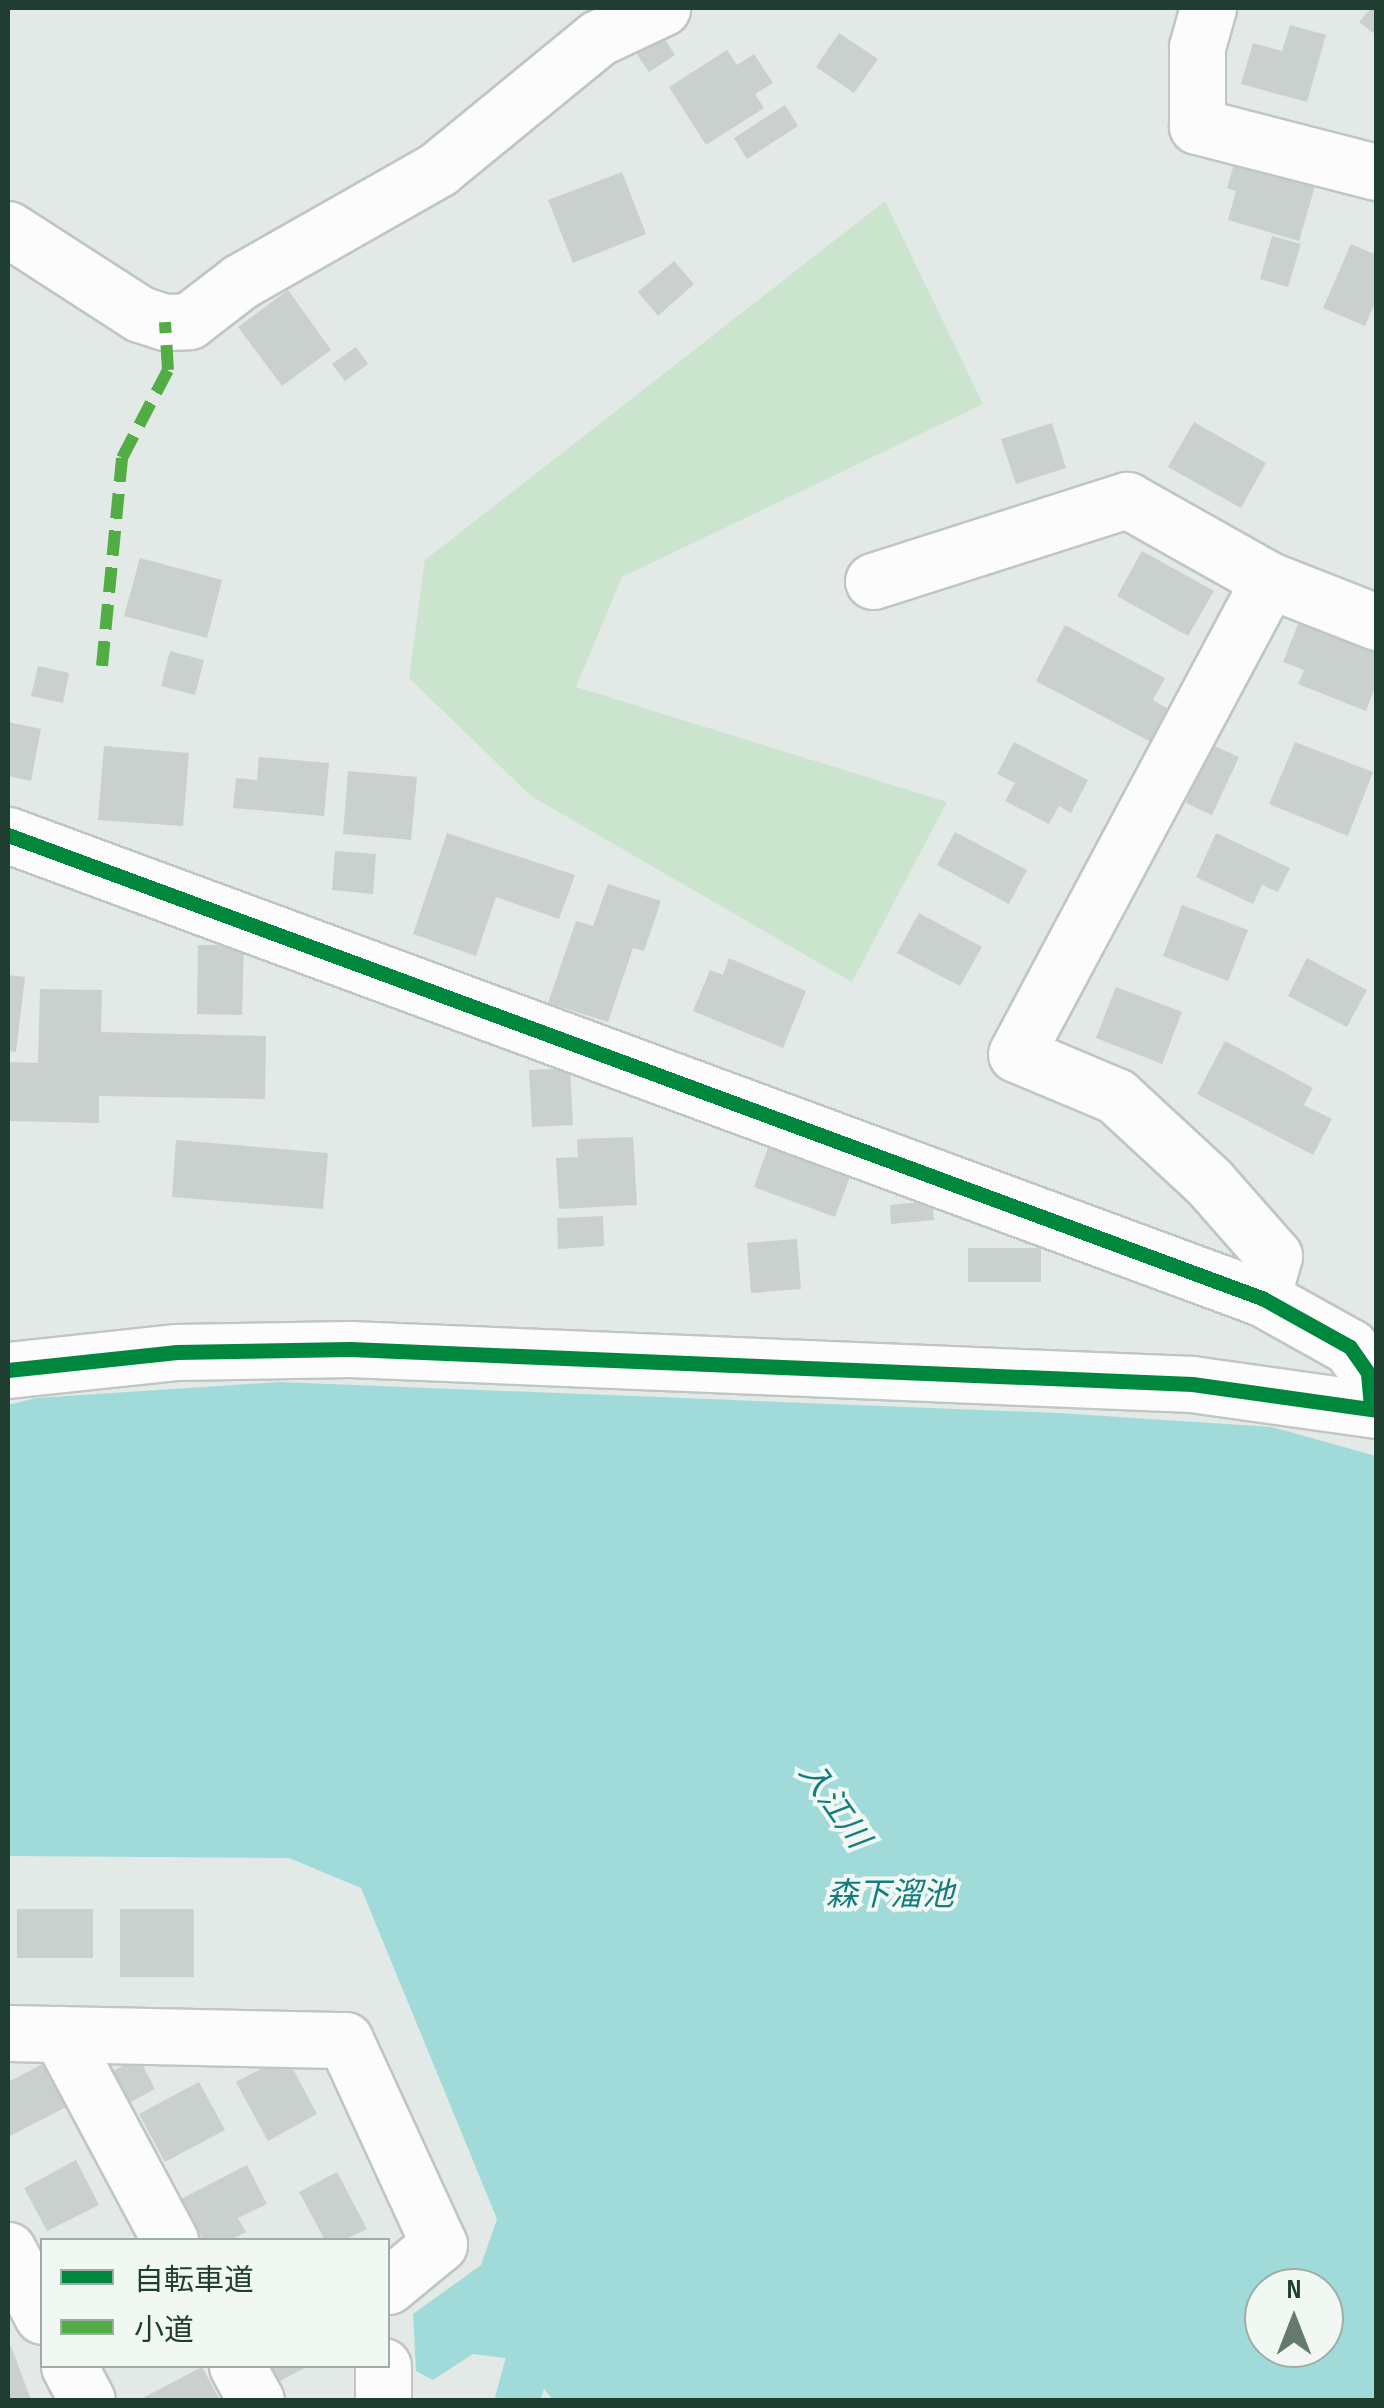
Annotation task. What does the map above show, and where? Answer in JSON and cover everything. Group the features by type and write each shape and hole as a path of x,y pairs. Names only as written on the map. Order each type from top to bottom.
{"street":[{"path":"8,229 140,314 166,322 189,321 241,281 438,169 598,38 662,8"},
{"path":"1208,8 1196,48 1196,126 1376,172"},
{"path":"873,581 1127,500 1269,580 1376,622"},
{"path":"1262,1298 1274,1256 1210,1182 1116,1096 1016,1054 1269,580"},
{"path":"8,835 1262,1298 1350,1348 1368,1373 1374,1409 1192,1384 350,1349 177,1352 8,1370"},
{"path":"34,2034 169,2238"},
{"path":"34,2034 345,2040 439,2244 390,2284"},
{"path":"8,2250 40,2312"},
{"path":"70,2368 87,2400"},
{"path":"238,2368 256,2400"},
{"path":"382,2368 382,2400"}],"green space":[{"path":"885,201 983,404 622,577 576,687 947,802 852,982 531,796 409,678 425,560"}],"water":[{"name":"森下溜池","path":"279,1382 1058,1413 1272,1427 1376,1456 1376,2400 553,2400 521,2360 473,2354 433,2380 416,2371 413,2314 481,2265 497,2219 361,1888 289,1858 8,1856 8,1405 36,1398"}],"building":[{"path":"1371,8 1376,8 1376,35 1359,22"},
{"path":"1290,25 1326,35 1307,102 1241,84 1253,43 1282,51"},
{"path":"839,33 878,59 854,93 816,67"},
{"path":"663,36 675,55 649,72 636,53"},
{"path":"727,50 737,65 754,54 773,83 755,94 764,108 706,145 669,87"},
{"path":"785,105 798,126 747,159 734,138"},
{"path":"1234,164 1315,186 1299,241 1228,220 1236,191 1227,188"},
{"path":"622,172 646,234 573,263 548,200"},
{"path":"1272,236 1301,244 1288,287 1260,279"},
{"path":"1351,244 1376,255 1376,300 1365,326 1323,308"},
{"path":"674,261 694,284 658,316 638,292"},
{"path":"288,290 331,350 282,386 238,327"},
{"path":"356,347 368,364 345,381 332,364"},
{"path":"1194,422 1266,463 1241,508 1168,467"},
{"path":"1052,423 1066,468 1016,484 1001,439"},
{"path":"1142,551 1214,591 1188,636 1117,596"},
{"path":"140,558 222,580 207,638 124,616"},
{"path":"1301,617 1376,647 1376,685 1366,711 1298,684 1304,670 1283,662"},
{"path":"1065,625 1165,678 1153,700 1170,710 1153,743 1036,681"},
{"path":"170,651 204,660 195,695 161,686"},
{"path":"38,666 69,673 63,703 31,696"},
{"path":"8,722 41,729 31,781 8,776"},
{"path":"1014,742 1088,780 1071,813 1059,806 1049,824 1005,801 1015,783 997,774"},
{"path":"1295,742 1373,772 1348,836 1269,804"},
{"path":"1212,745 1239,757 1212,815 1186,803"},
{"path":"104,746 189,753 183,826 98,820"},
{"path":"259,757 329,763 324,816 233,808 236,778 257,780"},
{"path":"348,771 417,777 411,840 343,834"},
{"path":"955,832 1027,870 1009,904 937,865"},
{"path":"447,833 575,875 559,919 496,897 476,956 413,934"},
{"path":"1216,833 1290,868 1278,892 1262,885 1253,904 1196,877"},
{"path":"335,851 376,854 373,894 332,890"},
{"path":"608,884 661,901 644,951 633,948 608,1022 548,1003 576,921 593,926"},
{"path":"1182,905 1248,930 1228,981 1163,956"},
{"path":"919,913 982,947 960,986 897,953"},
{"path":"198,945 244,945 242,1015 197,1014"},
{"path":"729,958 806,991 783,1048 693,1011 710,970 723,975"},
{"path":"1307,958 1367,990 1347,1027 1288,996"},
{"path":"8,975 25,977 16,1052 8,1051"},
{"path":"1116,987 1182,1012 1162,1064 1096,1038"},
{"path":"40,989 102,990 101,1032 266,1036 265,1099 99,1096 99,1123 8,1121 8,1062 38,1063"},
{"path":"1225,1041 1313,1088 1304,1105 1332,1119 1313,1155 1197,1094"},
{"path":"570,1068 573,1125 532,1127 529,1070"},
{"path":"633,1137 637,1205 559,1209 556,1158 578,1157 577,1139"},
{"path":"176,1140 328,1153 323,1209 172,1197"},
{"path":"770,1142 852,1171 835,1217 754,1187"},
{"path":"932,1201 934,1220 891,1224 890,1205"},
{"path":"603,1216 604,1246 558,1249 557,1218"},
{"path":"797,1239 801,1289 751,1293 747,1243"},
{"path":"968,1248 1041,1248 1041,1282 968,1282"},
{"path":"17,1909 93,1909 93,1958 17,1958"},
{"path":"120,1909 194,1909 194,1977 120,1977"},
{"path":"286,2056 317,2114 268,2141 236,2082"},
{"path":"139,2058 155,2089 125,2105 109,2073"},
{"path":"50,2060 72,2104 8,2137 8,2082"},
{"path":"199,2082 225,2130 165,2162 139,2114"},
{"path":"76,2160 99,2205 47,2231 24,2188"},
{"path":"247,2165 267,2204 238,2218 246,2232 234,2238 202,2238 181,2199"},
{"path":"337,2172 367,2229 348,2238 324,2238 299,2192"},
{"path":"11,2346 31,2400 8,2400"},
{"path":"203,2368 220,2400 139,2400"},
{"path":"268,2368 305,2368 276,2383"}],"waterway":[{"name":"入江川","path":"517,2400 534,2337"}],"marked path":[{"path":"102,666 122,458 168,370 165,322"}],"cycle path":[{"path":"8,835 1262,1298 1350,1347 1368,1373 1371,1408"},
{"path":"8,1370 177,1352 350,1349 1192,1384 1376,1410"}]}
